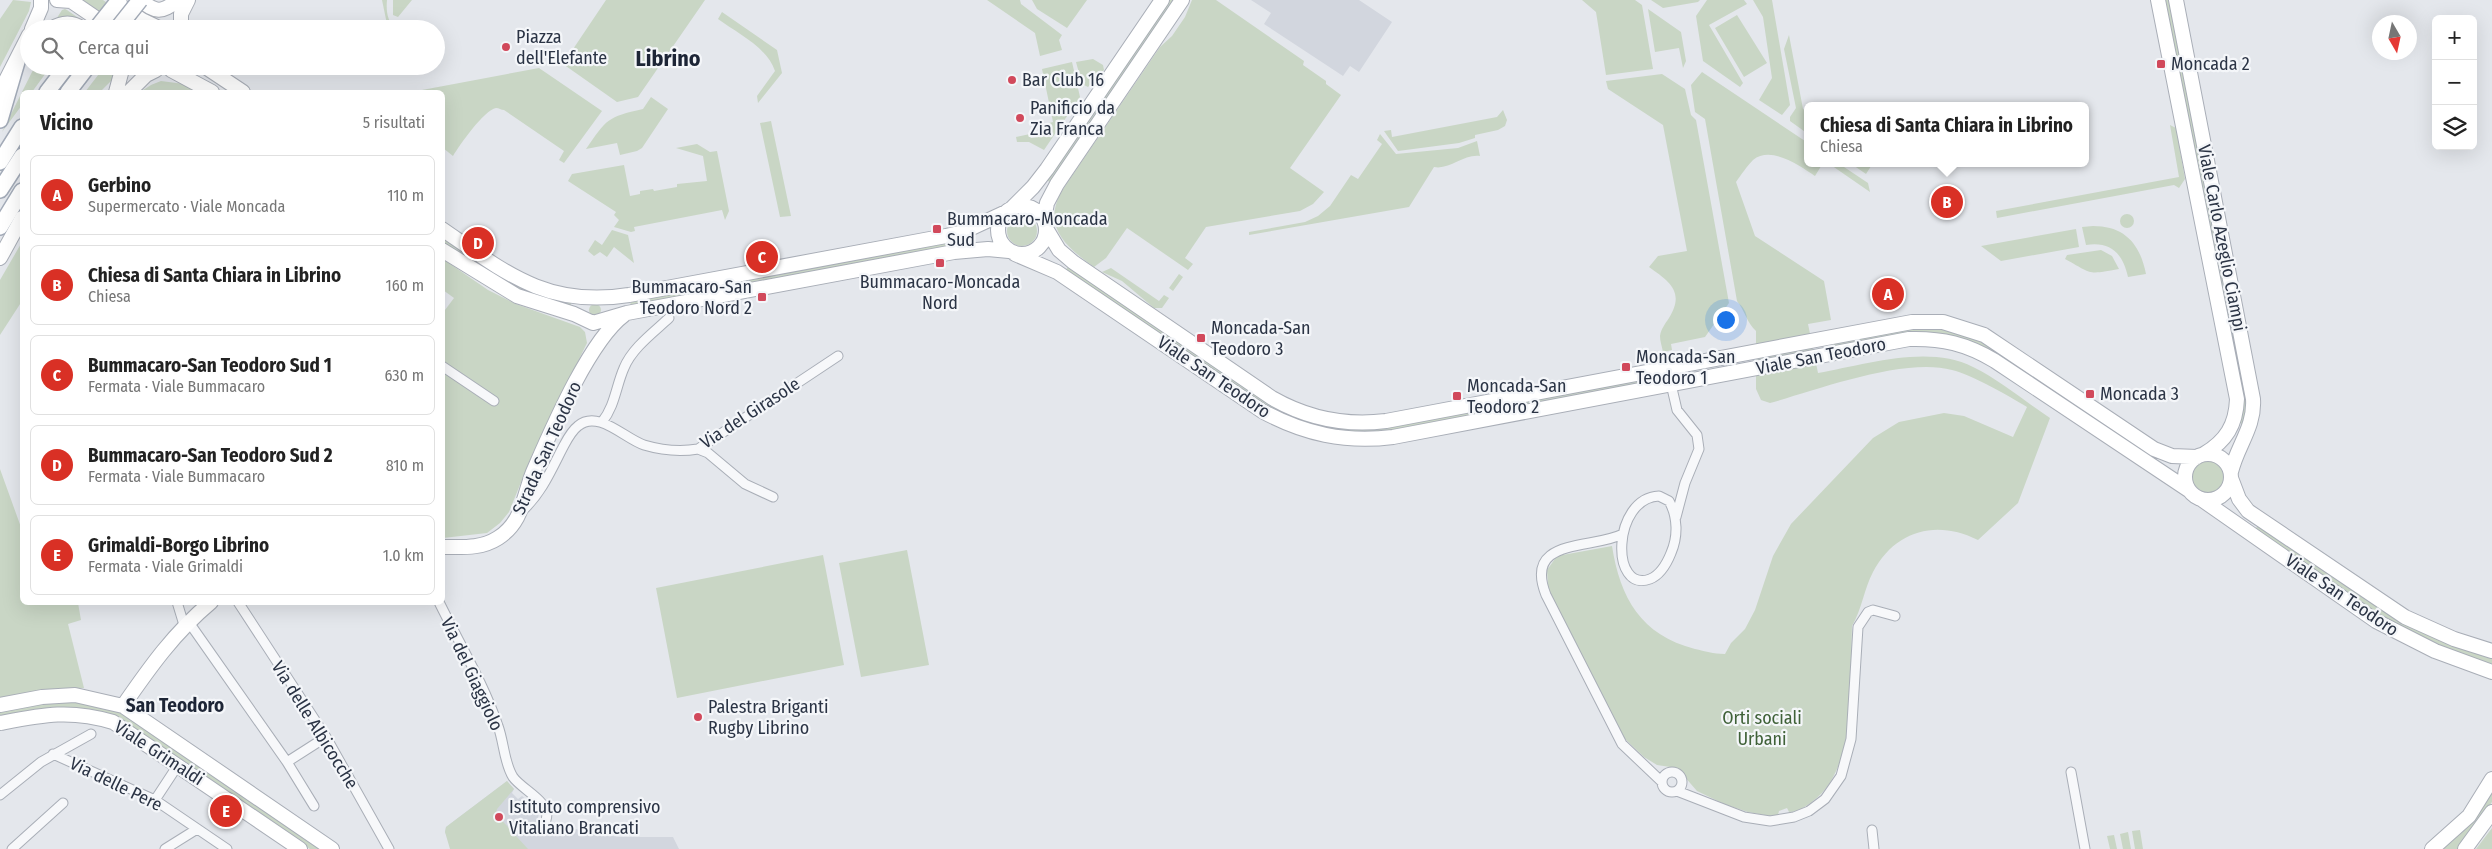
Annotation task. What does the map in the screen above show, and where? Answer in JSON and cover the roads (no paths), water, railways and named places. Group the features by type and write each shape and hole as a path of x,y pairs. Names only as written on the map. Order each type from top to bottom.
{"main road":[{"path":"36,20 41,8 41,0"},
{"path":"57,0 71,1 99,20"},
{"path":"113,0 142,20"},
{"path":"103,20 119,0"},
{"path":"124,20 140,0 153,10 159,11 167,9 178,0"},
{"path":"181,20 181,14 188,0"},
{"path":"1162,0 1042,176 1008,211 998,230 1001,242 1012,253 1028,254 1040,248 1046,224 1047,203 1057,184 1182,0"},
{"path":"2158,0 2237,399 2234,422 2222,441 2191,461 2185,473 2185,479 2196,495 2215,499 2221,496 2230,485 2231,475"},
{"name":"Viale Carlo Azeglio Ciampi","path":"2176,0 2254,411 2250,428 2236,454 2231,475"},
{"path":"0,92 20,62"},
{"path":"0,120 20,65"},
{"path":"49,90 60,75"},
{"path":"70,90 81,75"},
{"path":"117,90 121,75"},
{"path":"132,90 146,75"},
{"path":"184,75 209,90"},
{"path":"217,75 239,90"},
{"path":"0,162 20,130"},
{"path":"0,190 20,159"},
{"path":"1042,176 1043,182 1049,186 1057,184"},
{"path":"0,227 20,194"},
{"path":"445,231 518,280 550,293 595,298 629,295 963,232 1008,211 1030,207 1046,224 1059,250 1073,262 1272,398 1305,413 1357,423 1386,421 1912,322 1932,321 1954,324 1994,341 2154,448 2172,456 2221,458 2231,475 2239,500 2248,510 2382,604 2426,628 2492,651"},
{"path":"0,258 20,222"},
{"path":"963,232 971,234 975,240 970,250"},
{"name":"Viale San Teodoro","path":"603,320 626,313 970,250 1012,253 1062,275 1262,411 1295,427 1336,438 1356,440 1393,437 1909,339 1938,339 1965,345 1996,361 2196,495 2376,621 2426,647 2492,672"},
{"path":"445,252 517,296 593,323 603,320"},
{"path":"1062,275 1062,265 1073,262"},
{"path":"590,357 594,341 582,313 582,305 595,298"},
{"path":"595,298 607,307 600,342"},
{"name":"Strada San Teodoro","path":"445,547 472,547 490,542 506,531 521,512 532,474 562,410 590,357 614,322 626,313"},
{"path":"1706,361 1709,377"},
{"path":"1668,368 1671,384"},
{"path":"2234,422 2240,429 2250,428"},
{"path":"123,706 151,666 186,623 207,605"},
{"path":"0,705 42,697 75,695 123,706 332,849"},
{"name":"Viale Grimaldi","path":"0,723 60,713 92,716 113,722 300,849"},
{"path":"2432,849 2468,816 2492,779"},
{"path":"2465,849 2492,812"}],"street":[{"path":"521,512 533,502 570,435 579,424 590,420 602,422 612,405 624,366 635,351 669,318"},
{"name":"Via del Girasole","path":"602,422 645,445 676,450 698,449 838,356"},
{"path":"445,368 494,401"},
{"path":"1671,384 1677,410 1693,430 1699,441 1699,449 1685,483 1676,518 1672,552 1662,569 1653,578 1641,582 1630,577 1626,572 1622,549 1623,534 1629,516 1636,506 1650,497 1663,498 1676,492 1685,483"},
{"path":"698,449 715,458 746,484 773,497"},
{"path":"1663,498 1669,502 1676,518"},
{"path":"1623,534 1601,542 1555,551 1544,563 1541,580 1546,595 1612,728 1631,754 1648,766 1662,782 1666,790 1679,787 1744,817 1770,821 1794,817 1825,799 1841,776 1852,739 1858,627 1868,612 1873,610 1895,616"},
{"path":"1601,542 1616,544 1622,549"},
{"path":"178,605 186,623 287,762 314,806"},
{"name":"Via delle Albicocche","path":"240,605 326,737 389,849"},
{"name":"Via del Giaggiolo","path":"440,605 492,710 511,773 518,784 544,805 547,813 546,820"},
{"path":"0,795 19,778 53,754 91,734"},
{"path":"287,762 326,737"},
{"name":"Via delle Pere","path":"53,754 155,800 227,849"},
{"path":"155,800 178,765"},
{"path":"1648,766 1677,774 1679,787"},
{"path":"1662,782 1664,777 1672,772"},
{"path":"2071,772 2085,849"},
{"path":"12,849 63,802"},
{"path":"165,849 197,829"},
{"path":"1872,830 1874,849"}],"place":[{"name":"Piazza dell'Elefante","path":"506,47"},
{"name":"Moncada 2","path":"2161,64"},
{"name":"Bar Club 16","path":"1012,80"},
{"name":"Panificio da Zia Franca","path":"1020,118"},
{"name":"Chiesa di Santa Chiara in Librino","path":"1947,202"},
{"name":"Bummacaro-Moncada Sud","path":"937,229"},
{"name":"Bummacaro-San Teodoro Sud 2","path":"478,243"},
{"name":"Bummacaro-San Teodoro Sud 1","path":"762,257"},
{"name":"Bummacaro-Moncada Nord","path":"940,263"},
{"name":"Gerbino","path":"1888,294"},
{"name":"Bummacaro-San Teodoro Nord 2","path":"762,297"},
{"name":"Moncada-San Teodoro 3","path":"1201,338"},
{"name":"Moncada-San Teodoro 1","path":"1626,367"},
{"name":"Moncada 3","path":"2090,394"},
{"name":"Moncada-San Teodoro 2","path":"1457,396"},
{"name":"Palestra Briganti Rugby Librino","path":"698,717"},
{"name":"Grimaldi-Borgo Librino","path":"226,811"},
{"name":"Istituto comprensivo Vitaliano Brancati","path":"499,817"}],"district":[{"name":"Librino","path":"668,58"},
{"name":"San Teodoro","path":"175,705"}],"park label":[{"name":"Orti sociali Urbani","path":"1762,728"}]}
